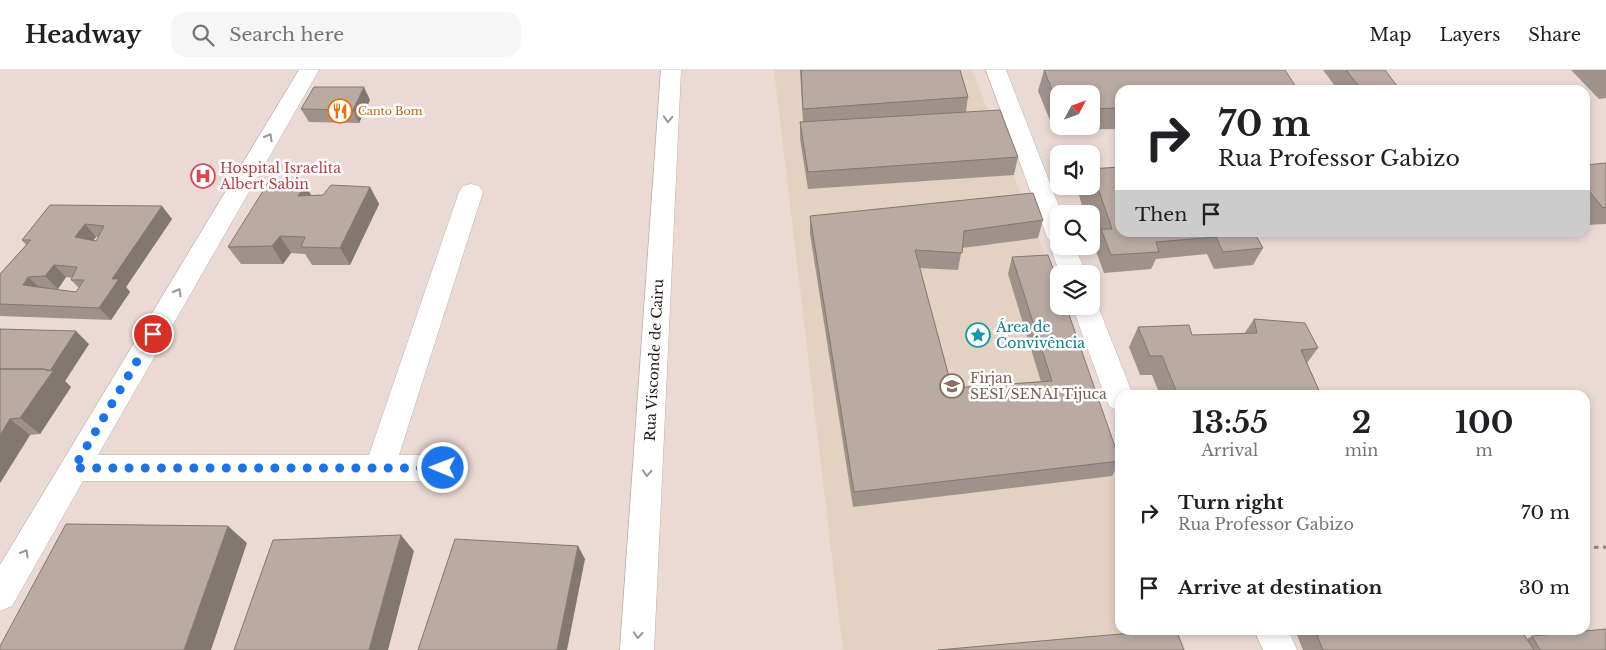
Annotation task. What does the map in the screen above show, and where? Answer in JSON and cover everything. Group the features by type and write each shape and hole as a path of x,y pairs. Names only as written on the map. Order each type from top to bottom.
{"street":[{"path":"0,595 309,70"},
{"name":"Rua Visconde de Cairu","path":"637,650 671,70"},
{"path":"996,70 1050,213"},
{"path":"380,467 471,192"},
{"path":"1088,315 1117,390"},
{"path":"74,468 443,468"},
{"path":"1273,635 1280,650"}],"path":[{"path":"1590,548 1606,547"}],"shaded area":[{"name":"Firjan SESI/SENAI Tijuca","path":"774,70 972,70 1050,268 1050,315 1067,315 1115,451 1115,635 1180,635 1186,650 843,650"}],"building":[{"path":"801,70 960,70 968,97 803,109"},
{"path":"1044,70 1285,70 1295,85 1115,85 1115,108 1100,109 1100,85 1050,85"},
{"path":"1346,70 1385,70 1396,85 1358,85"},
{"path":"314,87 364,87 353,110 301,109"},
{"path":"1000,110 1018,157 808,172 800,122"},
{"path":"1606,163 1606,207 1603,208 1590,192 1590,165"},
{"path":"1115,167 1115,237 1216,237 1156,242 1159,252 1111,255 1101,229 1112,229 1100,194 1100,168"},
{"path":"268,183 305,184 298,196 323,195 331,185 370,187 340,248 301,247 305,237 280,236 272,246 228,247"},
{"path":"1033,193 1043,220 964,231 962,253 915,250 952,388 1052,381 1012,257 1048,255 1052,265 1050,265 1050,315 1069,315 1115,447 1115,462 854,492 810,216"},
{"path":"50,205 162,206 112,279 119,279 99,308 0,304 0,274 31,240 22,240","holes":["85,224 104,226 96,241 75,237","54,265 77,267 71,280 84,280 76,292 23,285 28,277 45,276"]},
{"path":"1216,237 1257,237 1263,248 1223,252"},
{"path":"1254,319 1305,323 1318,348 1301,350 1319,390 1176,390 1162,356 1150,356 1138,327 1189,325 1192,335 1257,333"},
{"path":"0,329 76,331 50,371 43,369 0,369"},
{"path":"0,369 43,369 53,371 20,418 10,419 0,435"},
{"path":"66,524 228,526 184,650 0,650 0,646"},
{"path":"401,535 369,650 234,650 273,540"},
{"path":"455,539 578,546 557,650 418,650"},
{"path":"1606,629 1606,650 1540,650 1532,636 1590,635 1590,631"},
{"path":"1115,634 1178,635 1184,650 938,650"},
{"path":"1317,635 1524,635 1534,650 1323,650"}],"place":[{"name":"Canto Bom","path":"340,111"},
{"name":"Hospital Israelita Albert Sabin","path":"203,176"},
{"name":"Área de Convivência","path":"978,335"},
{"name":"Firjan SESI/SENAI Tijuca","path":"952,386"}],"route":[{"path":"153,334 74,468 443,468"}]}
